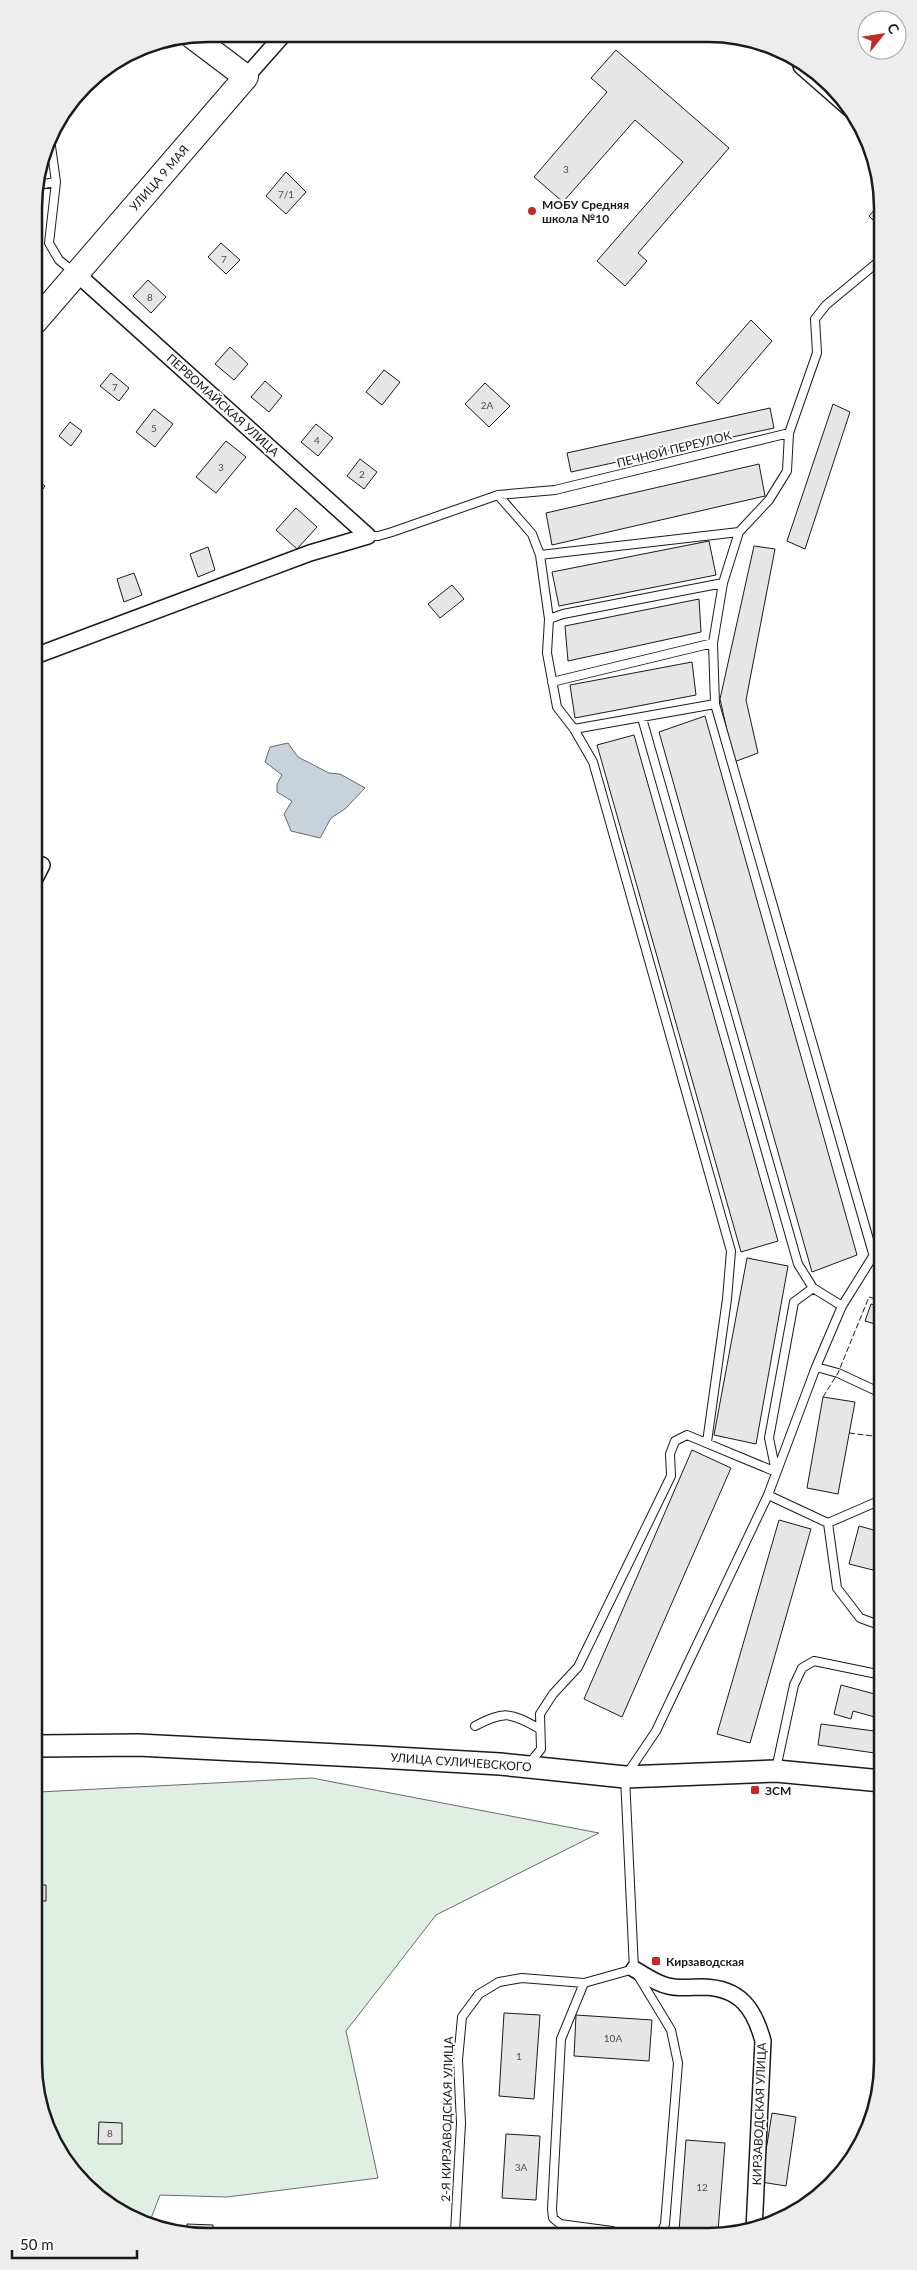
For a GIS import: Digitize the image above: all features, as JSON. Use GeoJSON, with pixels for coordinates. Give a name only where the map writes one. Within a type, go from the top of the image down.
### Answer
{"type":"FeatureCollection","features":[{"type":"Feature","properties":{"kind":"main road"},"geometry":{"type":"LineString","coordinates":[[201,43],[246,77]]}},
{"type":"Feature","properties":{"kind":"main road","name":"УЛИЦА 9 МАЯ"},"geometry":{"type":"LineString","coordinates":[[43,312],[246,77]]}},
{"type":"Feature","properties":{"kind":"street","name":"УЛИЦА 9 МАЯ"},"geometry":{"type":"LineString","coordinates":[[246,77],[277,42]]}},
{"type":"Feature","properties":{"kind":"street","name":"ПЕРВОМАЙСКАЯ УЛИЦА"},"geometry":{"type":"LineString","coordinates":[[77,274],[368,536]]}},
{"type":"Feature","properties":{"kind":"street"},"geometry":{"type":"LineString","coordinates":[[43,653],[310,553],[368,536]]}},
{"type":"Feature","properties":{"kind":"street","name":"УЛИЦА СУЛИЧЕВСКОГО"},"geometry":{"type":"LineString","coordinates":[[42,1746],[138,1745],[388,1757],[527,1767],[625,1777],[776,1771],[874,1780]]}},
{"type":"Feature","properties":{"kind":"street","name":"КИРЗАВОДСКАЯ УЛИЦА"},"geometry":{"type":"LineString","coordinates":[[634,1969],[658,1984],[670,1987],[724,1989],[746,2004],[754,2015],[763,2041],[754,2221]]}},
{"type":"Feature","properties":{"kind":"lane"},"geometry":{"type":"LineString","coordinates":[[52,154],[56,182],[50,243],[60,260],[77,274]]}},
{"type":"Feature","properties":{"kind":"lane"},"geometry":{"type":"LineString","coordinates":[[45,184],[56,182]]}},
{"type":"Feature","properties":{"kind":"lane"},"geometry":{"type":"LineString","coordinates":[[663,2228],[678,2063],[671,2030],[634,1969],[625,1777],[656,1731],[768,1495],[816,1367],[842,1306],[874,1256],[715,704],[713,643],[723,583],[739,532],[769,500],[787,471],[789,433],[817,353],[815,319],[826,304],[874,265]]}},
{"type":"Feature","properties":{"kind":"lane","name":"ПЕЧНОЙ ПЕРЕУЛОК"},"geometry":{"type":"LineString","coordinates":[[368,536],[378,536],[392,532],[498,496],[555,490],[789,433]]}},
{"type":"Feature","properties":{"kind":"lane"},"geometry":{"type":"LineString","coordinates":[[498,496],[532,534],[540,555],[549,619],[547,653],[557,706],[574,728],[593,762],[731,1251],[728,1299],[707,1442]]}},
{"type":"Feature","properties":{"kind":"lane"},"geometry":{"type":"LineString","coordinates":[[540,555],[739,532]]}},
{"type":"Feature","properties":{"kind":"lane"},"geometry":{"type":"LineString","coordinates":[[549,619],[563,614],[723,583]]}},
{"type":"Feature","properties":{"kind":"lane"},"geometry":{"type":"LineString","coordinates":[[552,682],[713,643]]}},
{"type":"Feature","properties":{"kind":"lane"},"geometry":{"type":"LineString","coordinates":[[574,728],[642,718],[715,704]]}},
{"type":"Feature","properties":{"kind":"lane"},"geometry":{"type":"LineString","coordinates":[[642,718],[798,1264],[813,1288],[842,1306]]}},
{"type":"Feature","properties":{"kind":"lane"},"geometry":{"type":"LineString","coordinates":[[776,1472],[768,1438],[794,1302],[813,1288]]}},
{"type":"Feature","properties":{"kind":"lane"},"geometry":{"type":"LineString","coordinates":[[816,1367],[838,1373],[874,1390]]}},
{"type":"Feature","properties":{"kind":"lane"},"geometry":{"type":"LineString","coordinates":[[527,1767],[541,1749],[538,1728],[540,1714],[553,1694],[578,1667],[671,1476],[670,1454],[675,1441],[687,1435],[776,1472]]}},
{"type":"Feature","properties":{"kind":"lane"},"geometry":{"type":"LineString","coordinates":[[768,1495],[828,1523],[874,1503]]}},
{"type":"Feature","properties":{"kind":"lane"},"geometry":{"type":"LineString","coordinates":[[828,1523],[837,1588],[860,1618],[874,1623]]}},
{"type":"Feature","properties":{"kind":"lane"},"geometry":{"type":"LineString","coordinates":[[776,1771],[794,1685],[802,1668],[814,1661],[874,1673]]}},
{"type":"Feature","properties":{"kind":"lane"},"geometry":{"type":"LineString","coordinates":[[474,1726],[497,1715],[518,1716],[538,1728]]}},
{"type":"Feature","properties":{"kind":"lane","name":"2-Я КИРЗАВОДСКАЯ УЛИЦА"},"geometry":{"type":"LineString","coordinates":[[456,2228],[461,2123],[458,2060],[462,2017],[479,1994],[499,1982],[522,1978],[584,1983],[634,1969]]}},
{"type":"Feature","properties":{"kind":"lane"},"geometry":{"type":"LineString","coordinates":[[584,1983],[561,2040],[552,2208],[553,2218],[560,2224],[590,2228]]}},
{"type":"Feature","properties":{"kind":"green space"},"geometry":{"type":"Polygon","coordinates":[[[312,1778],[599,1833],[436,1915],[346,2031],[378,2178],[227,2197],[160,2195],[151,2217],[116,2199],[84,2171],[65,2144],[55,2125],[48,2104],[42,2061],[42,1792],[312,1778]]]}},
{"type":"Feature","properties":{"kind":"shaded area"},"geometry":{"type":"Polygon","coordinates":[[[288,743],[298,757],[329,773],[340,774],[365,788],[345,809],[331,818],[320,838],[291,831],[284,814],[292,801],[277,792],[277,784],[282,775],[265,762],[270,747],[288,743]]]}},
{"type":"Feature","properties":{"kind":"building"},"geometry":{"type":"Polygon","coordinates":[[[616,50],[729,148],[638,253],[647,261],[625,286],[597,261],[683,162],[635,120],[563,202],[534,177],[607,92],[591,78],[616,50]]]}},
{"type":"Feature","properties":{"kind":"building"},"geometry":{"type":"Polygon","coordinates":[[[286,172],[306,192],[286,214],[266,196],[286,172]]]}},
{"type":"Feature","properties":{"kind":"building"},"geometry":{"type":"Polygon","coordinates":[[[874,210],[874,221],[869,216],[874,210]]]}},
{"type":"Feature","properties":{"kind":"building"},"geometry":{"type":"Polygon","coordinates":[[[221,243],[240,260],[226,274],[208,257],[221,243]]]}},
{"type":"Feature","properties":{"kind":"building"},"geometry":{"type":"Polygon","coordinates":[[[148,280],[166,297],[151,313],[133,296],[148,280]]]}},
{"type":"Feature","properties":{"kind":"building"},"geometry":{"type":"Polygon","coordinates":[[[751,320],[772,341],[718,404],[696,383],[751,320]]]}},
{"type":"Feature","properties":{"kind":"building"},"geometry":{"type":"Polygon","coordinates":[[[230,347],[248,364],[234,380],[215,364],[230,347]]]}},
{"type":"Feature","properties":{"kind":"building"},"geometry":{"type":"Polygon","coordinates":[[[384,370],[400,382],[382,405],[366,392],[384,370]]]}},
{"type":"Feature","properties":{"kind":"building"},"geometry":{"type":"Polygon","coordinates":[[[111,373],[129,388],[119,401],[100,386],[111,373]]]}},
{"type":"Feature","properties":{"kind":"building"},"geometry":{"type":"Polygon","coordinates":[[[265,381],[282,396],[269,412],[251,397],[265,381]]]}},
{"type":"Feature","properties":{"kind":"building"},"geometry":{"type":"Polygon","coordinates":[[[485,383],[510,406],[489,427],[465,404],[485,383]]]}},
{"type":"Feature","properties":{"kind":"building"},"geometry":{"type":"Polygon","coordinates":[[[833,404],[850,412],[805,549],[787,541],[833,404]]]}},
{"type":"Feature","properties":{"kind":"building"},"geometry":{"type":"Polygon","coordinates":[[[770,408],[774,428],[571,472],[567,453],[770,408]]]}},
{"type":"Feature","properties":{"kind":"building"},"geometry":{"type":"Polygon","coordinates":[[[154,409],[173,424],[155,447],[136,432],[154,409]]]}},
{"type":"Feature","properties":{"kind":"building"},"geometry":{"type":"Polygon","coordinates":[[[70,422],[82,431],[71,446],[59,436],[70,422]]]}},
{"type":"Feature","properties":{"kind":"building"},"geometry":{"type":"Polygon","coordinates":[[[316,424],[333,438],[318,456],[301,442],[316,424]]]}},
{"type":"Feature","properties":{"kind":"building"},"geometry":{"type":"Polygon","coordinates":[[[226,441],[246,457],[216,493],[196,477],[226,441]]]}},
{"type":"Feature","properties":{"kind":"building"},"geometry":{"type":"Polygon","coordinates":[[[360,459],[377,472],[364,489],[347,476],[360,459]]]}},
{"type":"Feature","properties":{"kind":"building"},"geometry":{"type":"Polygon","coordinates":[[[759,464],[765,496],[552,545],[546,513],[759,464]]]}},
{"type":"Feature","properties":{"kind":"building"},"geometry":{"type":"Polygon","coordinates":[[[296,508],[317,527],[297,549],[276,530],[296,508]]]}},
{"type":"Feature","properties":{"kind":"building"},"geometry":{"type":"Polygon","coordinates":[[[709,541],[716,575],[559,606],[552,572],[709,541]]]}},
{"type":"Feature","properties":{"kind":"building"},"geometry":{"type":"Polygon","coordinates":[[[754,546],[775,549],[746,700],[758,753],[734,762],[720,699],[754,546]]]}},
{"type":"Feature","properties":{"kind":"building"},"geometry":{"type":"Polygon","coordinates":[[[208,547],[215,570],[198,577],[190,554],[208,547]]]}},
{"type":"Feature","properties":{"kind":"building"},"geometry":{"type":"Polygon","coordinates":[[[134,573],[142,595],[124,602],[117,579],[134,573]]]}},
{"type":"Feature","properties":{"kind":"building"},"geometry":{"type":"Polygon","coordinates":[[[452,585],[464,599],[440,618],[428,604],[452,585]]]}},
{"type":"Feature","properties":{"kind":"building"},"geometry":{"type":"Polygon","coordinates":[[[699,599],[701,632],[568,661],[565,626],[699,599]]]}},
{"type":"Feature","properties":{"kind":"building"},"geometry":{"type":"Polygon","coordinates":[[[692,662],[696,695],[575,718],[570,685],[692,662]]]}},
{"type":"Feature","properties":{"kind":"building"},"geometry":{"type":"Polygon","coordinates":[[[705,716],[857,1255],[812,1272],[659,732],[705,716]]]}},
{"type":"Feature","properties":{"kind":"building"},"geometry":{"type":"Polygon","coordinates":[[[634,735],[778,1241],[741,1252],[597,745],[634,735]]]}},
{"type":"Feature","properties":{"kind":"building"},"geometry":{"type":"Polygon","coordinates":[[[747,1258],[788,1266],[756,1444],[714,1435],[747,1258]]]}},
{"type":"Feature","properties":{"kind":"building"},"geometry":{"type":"Polygon","coordinates":[[[871,1304],[874,1305],[874,1324],[865,1321],[871,1304]]]}},
{"type":"Feature","properties":{"kind":"building"},"geometry":{"type":"Polygon","coordinates":[[[823,1397],[855,1402],[838,1494],[807,1488],[823,1397]]]}},
{"type":"Feature","properties":{"kind":"building"},"geometry":{"type":"Polygon","coordinates":[[[692,1450],[731,1468],[622,1717],[584,1699],[692,1450]]]}},
{"type":"Feature","properties":{"kind":"building"},"geometry":{"type":"Polygon","coordinates":[[[779,1520],[811,1529],[750,1743],[717,1734],[779,1520]]]}},
{"type":"Feature","properties":{"kind":"building"},"geometry":{"type":"Polygon","coordinates":[[[859,1526],[874,1530],[874,1570],[849,1564],[859,1526]]]}},
{"type":"Feature","properties":{"kind":"building"},"geometry":{"type":"Polygon","coordinates":[[[841,1685],[874,1694],[874,1717],[853,1711],[851,1719],[834,1714],[841,1685]]]}},
{"type":"Feature","properties":{"kind":"building"},"geometry":{"type":"Polygon","coordinates":[[[821,1724],[874,1731],[874,1753],[818,1745],[821,1724]]]}},
{"type":"Feature","properties":{"kind":"building"},"geometry":{"type":"Polygon","coordinates":[[[42,1885],[46,1885],[46,1901],[42,1901],[42,1885]]]}},
{"type":"Feature","properties":{"kind":"building"},"geometry":{"type":"Polygon","coordinates":[[[504,2013],[540,2015],[534,2099],[499,2096],[504,2013]]]}},
{"type":"Feature","properties":{"kind":"building"},"geometry":{"type":"Polygon","coordinates":[[[576,2015],[652,2020],[649,2061],[574,2056],[576,2015]]]}},
{"type":"Feature","properties":{"kind":"building"},"geometry":{"type":"Polygon","coordinates":[[[772,2113],[796,2117],[786,2186],[761,2182],[772,2113]]]}},
{"type":"Feature","properties":{"kind":"building"},"geometry":{"type":"Polygon","coordinates":[[[99,2122],[122,2123],[122,2144],[98,2144],[99,2122]]]}},
{"type":"Feature","properties":{"kind":"building"},"geometry":{"type":"Polygon","coordinates":[[[506,2134],[540,2136],[536,2200],[502,2198],[506,2134]]]}},
{"type":"Feature","properties":{"kind":"building"},"geometry":{"type":"Polygon","coordinates":[[[686,2140],[725,2143],[718,2227],[679,2228],[686,2140]]]}},
{"type":"Feature","properties":{"kind":"building"},"geometry":{"type":"Polygon","coordinates":[[[213,2225],[213,2228],[198,2227],[187,2226],[213,2225]]]}},
{"type":"Feature","properties":{"kind":"fence"},"geometry":{"type":"LineString","coordinates":[[823,1397],[838,1373],[869,1297],[874,1299]]}},
{"type":"Feature","properties":{"kind":"fence"},"geometry":{"type":"LineString","coordinates":[[849,1433],[874,1436]]}},
{"type":"Feature","properties":{"kind":"place","name":"МОБУ Средняя школа №10"},"geometry":{"type":"Point","coordinates":[532,211]}},
{"type":"Feature","properties":{"kind":"place","name":"ЗСМ"},"geometry":{"type":"Point","coordinates":[755,1790]}},
{"type":"Feature","properties":{"kind":"place","name":"Кирзаводская"},"geometry":{"type":"Point","coordinates":[656,1961]}}]}
